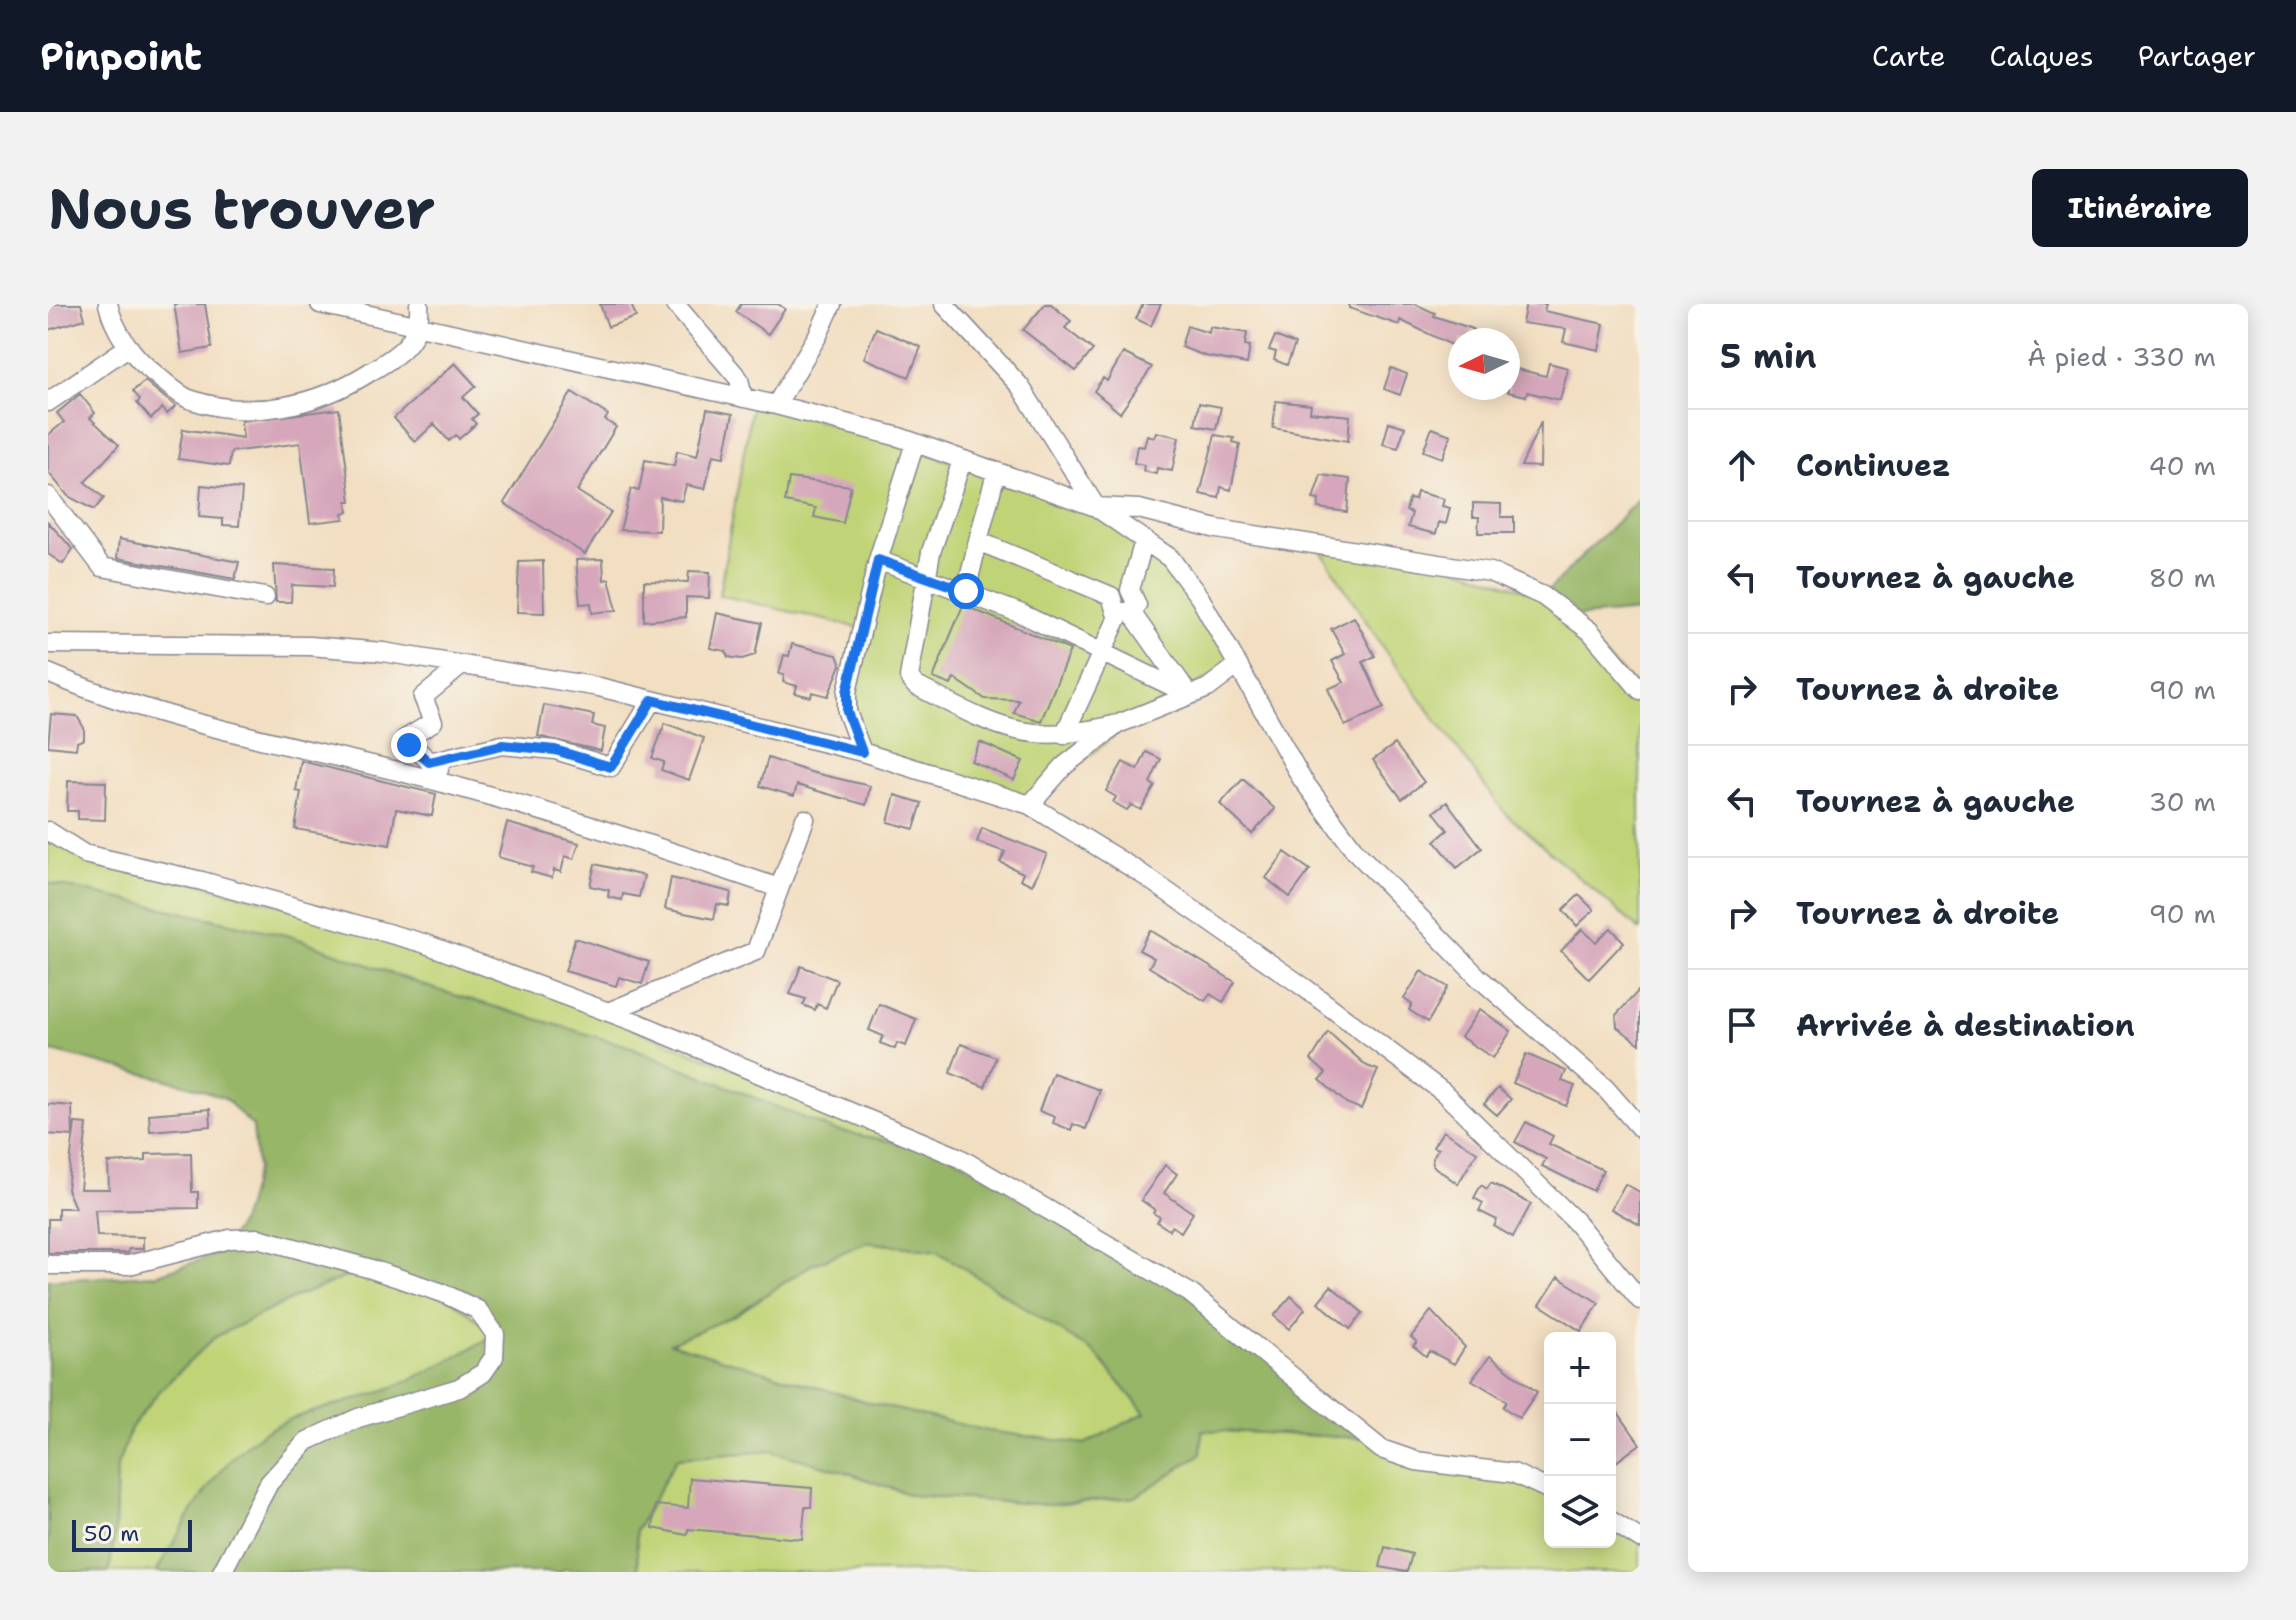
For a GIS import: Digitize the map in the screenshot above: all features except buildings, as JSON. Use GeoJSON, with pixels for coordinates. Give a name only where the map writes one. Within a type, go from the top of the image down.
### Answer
{"type":"FeatureCollection","features":[{"type":"Feature","properties":{"kind":"street"},"geometry":{"type":"LineString","coordinates":[[108,304],[128,347],[187,398],[240,410],[301,405],[348,386],[404,352],[420,325],[419,304]]}},
{"type":"Feature","properties":{"kind":"street"},"geometry":{"type":"LineString","coordinates":[[320,304],[776,405],[915,443],[1096,507],[1139,509],[1217,529],[1490,572],[1543,596],[1590,631],[1640,690]]}},
{"type":"Feature","properties":{"kind":"street"},"geometry":{"type":"LineString","coordinates":[[776,405],[818,335],[832,304]]}},
{"type":"Feature","properties":{"kind":"street"},"geometry":{"type":"LineString","coordinates":[[944,304],[1020,386],[1096,507],[1170,558],[1185,578],[1302,779],[1356,852],[1478,977],[1605,1088],[1640,1128]]}},
{"type":"Feature","properties":{"kind":"street"},"geometry":{"type":"LineString","coordinates":[[680,306],[739,379],[743,398]]}},
{"type":"Feature","properties":{"kind":"street"},"geometry":{"type":"LineString","coordinates":[[48,402],[128,347]]}},
{"type":"Feature","properties":{"kind":"street"},"geometry":{"type":"LineString","coordinates":[[862,752],[847,712],[847,692],[878,560],[915,443]]}},
{"type":"Feature","properties":{"kind":"street"},"geometry":{"type":"LineString","coordinates":[[962,461],[931,552],[909,677],[915,685],[974,715],[1020,733],[1064,735],[1118,724],[1208,688],[1237,666]]}},
{"type":"Feature","properties":{"kind":"street"},"geometry":{"type":"LineString","coordinates":[[966,591],[996,473]]}},
{"type":"Feature","properties":{"kind":"street"},"geometry":{"type":"LineString","coordinates":[[48,496],[102,567],[265,597]]}},
{"type":"Feature","properties":{"kind":"street"},"geometry":{"type":"LineString","coordinates":[[978,541],[1111,596],[1111,605],[1125,613],[1190,695]]}},
{"type":"Feature","properties":{"kind":"street"},"geometry":{"type":"LineString","coordinates":[[1064,735],[1103,650],[1125,613],[1137,605],[1130,590],[1144,541]]}},
{"type":"Feature","properties":{"kind":"street"},"geometry":{"type":"LineString","coordinates":[[878,560],[966,591],[1103,650],[1190,695]]}},
{"type":"Feature","properties":{"kind":"street"},"geometry":{"type":"LineString","coordinates":[[48,644],[310,646],[383,652],[599,687],[862,752],[1030,805],[1139,872],[1317,997],[1443,1092],[1575,1221],[1640,1300]]}},
{"type":"Feature","properties":{"kind":"street"},"geometry":{"type":"LineString","coordinates":[[459,788],[405,739],[433,722],[423,697],[462,665]]}},
{"type":"Feature","properties":{"kind":"street"},"geometry":{"type":"LineString","coordinates":[[48,673],[83,689],[200,722],[582,820],[779,888]]}},
{"type":"Feature","properties":{"kind":"street"},"geometry":{"type":"LineString","coordinates":[[429,762],[502,745],[555,750],[611,767],[652,700]]}},
{"type":"Feature","properties":{"kind":"street"},"geometry":{"type":"LineString","coordinates":[[1030,805],[1064,766],[1118,724]]}},
{"type":"Feature","properties":{"kind":"street"},"geometry":{"type":"LineString","coordinates":[[608,1012],[756,951],[805,819]]}},
{"type":"Feature","properties":{"kind":"street"},"geometry":{"type":"LineString","coordinates":[[48,831],[84,854],[202,881],[391,933],[608,1012],[958,1157],[1190,1293],[1381,1449],[1416,1461],[1513,1473],[1544,1487]]}},
{"type":"Feature","properties":{"kind":"street"},"geometry":{"type":"LineString","coordinates":[[48,1265],[129,1265],[230,1239],[258,1238],[443,1293],[478,1310],[495,1334],[494,1357],[483,1373],[459,1388],[358,1418],[307,1441],[269,1483],[222,1572]]}},
{"type":"Feature","properties":{"kind":"street"},"geometry":{"type":"LineString","coordinates":[[1616,1524],[1640,1539]]}},
{"type":"Feature","properties":{"kind":"green space"},"geometry":{"type":"Polygon","coordinates":[[[753,400],[1096,507],[1172,556],[1242,660],[1141,713],[1030,805],[862,752],[847,712],[860,628],[719,595],[753,400]]]}},
{"type":"Feature","properties":{"kind":"green space"},"geometry":{"type":"Polygon","coordinates":[[[1640,498],[1640,611],[1571,617],[1543,596],[1640,498]]]}},
{"type":"Feature","properties":{"kind":"green space"},"geometry":{"type":"Polygon","coordinates":[[[1316,543],[1438,561],[1543,596],[1640,690],[1640,930],[1505,813],[1385,651],[1316,543]]]}},
{"type":"Feature","properties":{"kind":"green space"},"geometry":{"type":"Polygon","coordinates":[[[48,831],[84,854],[391,933],[945,1152],[833,1130],[631,1047],[434,989],[290,936],[48,883],[48,831]]]}},
{"type":"Feature","properties":{"kind":"green space"},"geometry":{"type":"Polygon","coordinates":[[[48,883],[290,936],[434,989],[631,1047],[833,1130],[945,1152],[1190,1293],[1364,1438],[1202,1430],[1201,1454],[1135,1497],[1050,1505],[911,1495],[843,1471],[771,1451],[677,1458],[636,1531],[638,1572],[564,1569],[561,1572],[156,1572],[217,1475],[259,1436],[291,1419],[410,1380],[495,1335],[478,1310],[368,1268],[298,1296],[215,1337],[159,1391],[131,1428],[117,1466],[115,1532],[109,1572],[48,1572],[48,1280],[155,1275],[219,1254],[242,1220],[257,1168],[253,1127],[225,1098],[188,1085],[48,1050],[48,883]],[[867,1242],[811,1265],[735,1315],[670,1343],[870,1403],[988,1431],[1085,1444],[1145,1413],[1095,1353],[937,1251],[867,1242]]]}},
{"type":"Feature","properties":{"kind":"green space"},"geometry":{"type":"Polygon","coordinates":[[[867,1242],[937,1251],[1095,1353],[1145,1413],[1085,1444],[988,1431],[870,1403],[669,1343],[735,1315],[811,1265],[867,1242]]]}},
{"type":"Feature","properties":{"kind":"green space"},"geometry":{"type":"Polygon","coordinates":[[[368,1268],[443,1293],[495,1334],[410,1380],[274,1426],[230,1461],[196,1506],[156,1572],[109,1572],[115,1532],[117,1466],[131,1428],[159,1391],[215,1337],[298,1296],[368,1268]]]}},
{"type":"Feature","properties":{"kind":"green space"},"geometry":{"type":"Polygon","coordinates":[[[1202,1430],[1364,1438],[1544,1488],[1544,1548],[1616,1548],[1616,1524],[1640,1539],[1640,1572],[638,1572],[636,1531],[677,1458],[771,1451],[843,1471],[911,1495],[1050,1505],[1135,1497],[1201,1454],[1202,1430]]]}},
{"type":"Feature","properties":{"kind":"route"},"geometry":{"type":"LineString","coordinates":[[409,745],[429,762],[502,745],[555,750],[611,767],[652,700],[862,752],[847,712],[847,692],[878,560],[966,591]]}}]}
